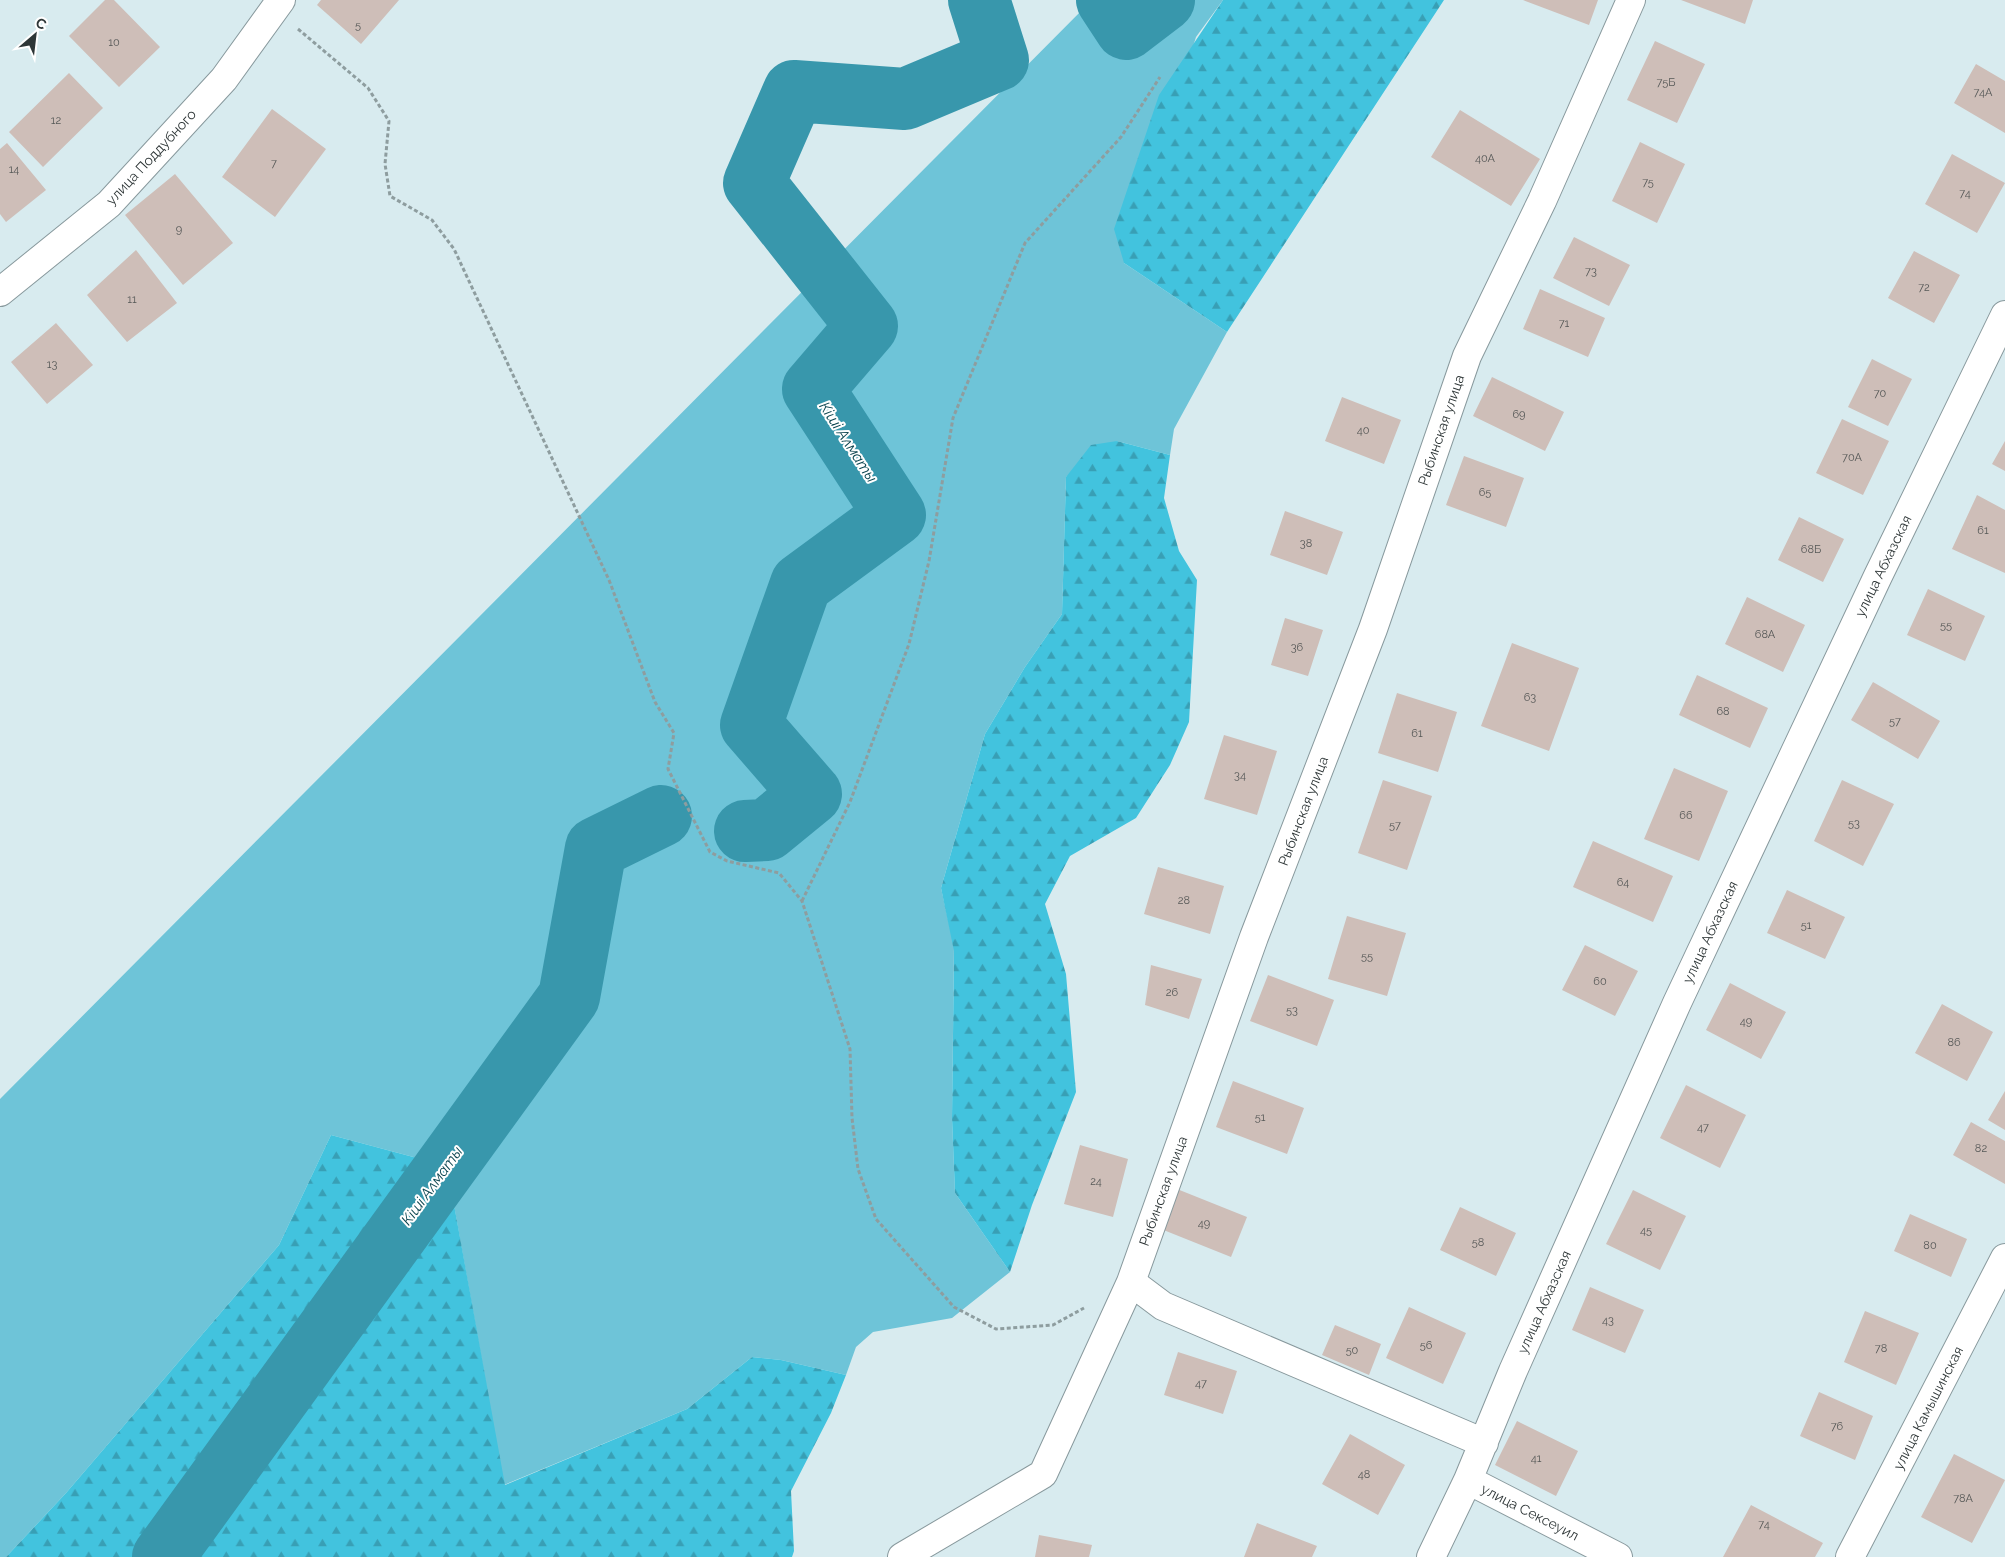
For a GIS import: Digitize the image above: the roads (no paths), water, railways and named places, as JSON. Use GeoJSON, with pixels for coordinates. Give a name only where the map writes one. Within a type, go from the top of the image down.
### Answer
{"type":"FeatureCollection","features":[{"type":"Feature","properties":{"kind":"street","name":"Рыбинская улица"},"geometry":{"type":"LineString","coordinates":[[902,1557],[1043,1474],[1130,1282],[1254,937],[1373,630],[1467,356],[1542,201],[1631,0]]}},
{"type":"Feature","properties":{"kind":"street","name":"улица Поддубного"},"geometry":{"type":"LineString","coordinates":[[0,292],[108,204],[224,78],[278,4]]}},
{"type":"Feature","properties":{"kind":"street","name":"улица Абхазская"},"geometry":{"type":"LineString","coordinates":[[1431,1557],[1468,1480],[1513,1370],[1677,1003],[1878,576],[2005,315]]}},
{"type":"Feature","properties":{"kind":"street","name":"улица Камышинская"},"geometry":{"type":"LineString","coordinates":[[1850,1557],[2005,1258]]}},
{"type":"Feature","properties":{"kind":"street"},"geometry":{"type":"LineString","coordinates":[[1130,1282],[1164,1306],[1484,1443]]}},
{"type":"Feature","properties":{"kind":"street","name":"улица Сексеуил"},"geometry":{"type":"LineString","coordinates":[[1468,1480],[1618,1557]]}},
{"type":"Feature","properties":{"kind":"waterway","name":"Кіші Алматы"},"geometry":{"type":"LineString","coordinates":[[745,831],[767,830],[811,794],[751,725],[801,584],[895,515],[813,389],[867,326],[754,183],[794,91],[905,99],[998,60],[979,0]]}},
{"type":"Feature","properties":{"kind":"waterway","name":"Кіші Алматы"},"geometry":{"type":"LineString","coordinates":[[1107,0],[1126,29],[1164,0]]}},
{"type":"Feature","properties":{"kind":"waterway","name":"Кіші Алматы"},"geometry":{"type":"LineString","coordinates":[[163,1557],[569,997],[596,848],[661,816]]}}]}
